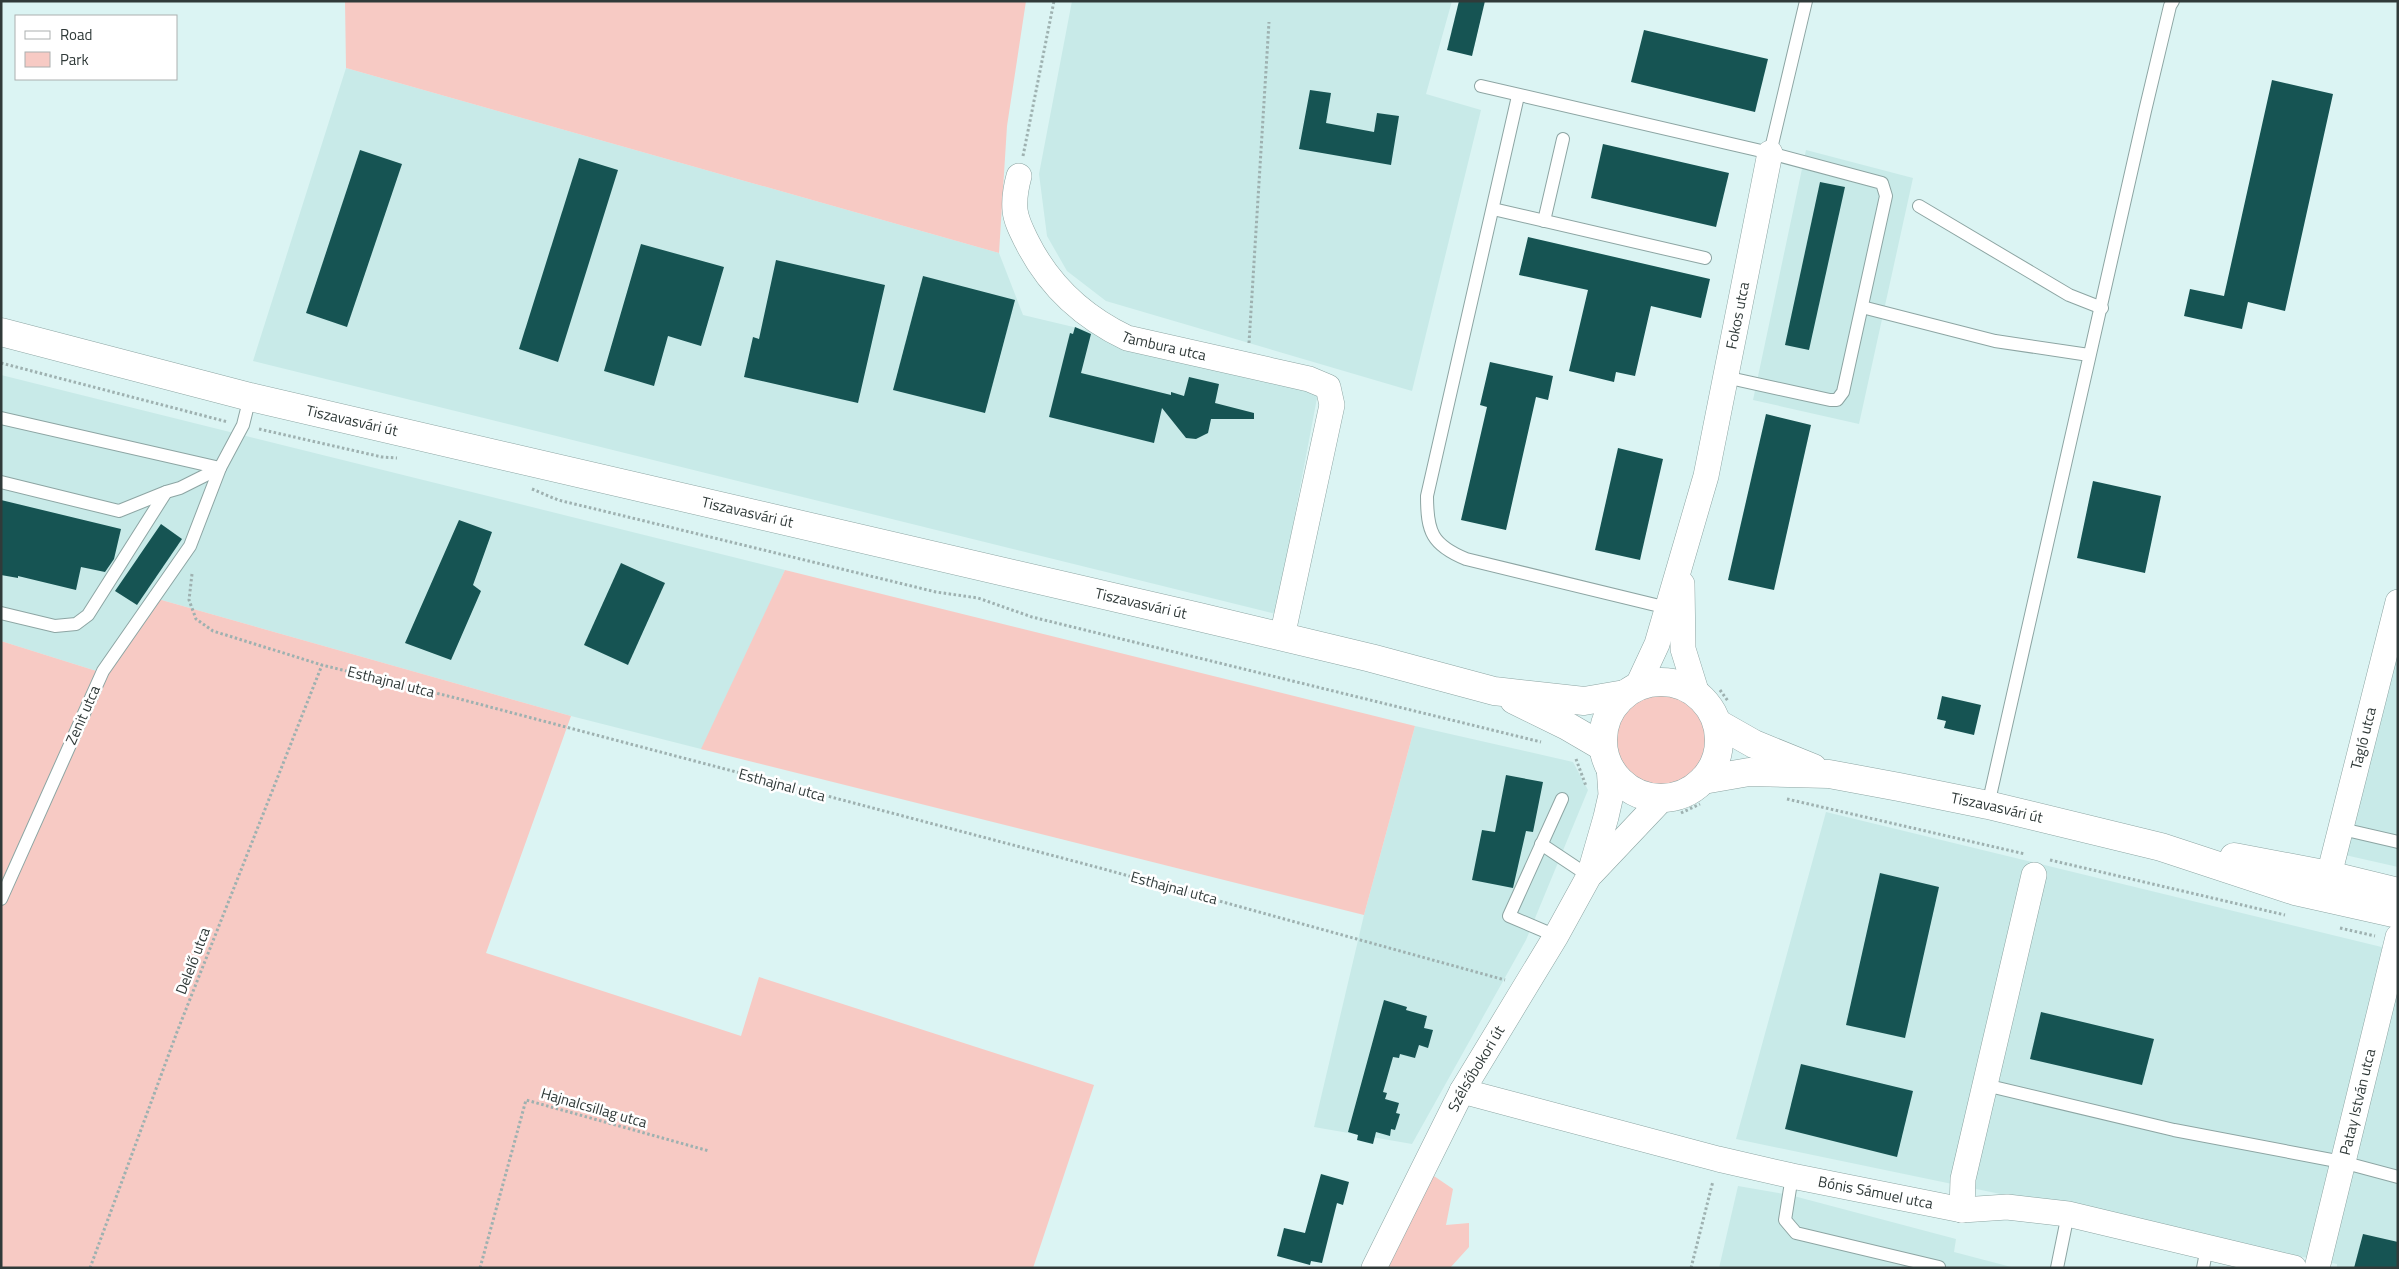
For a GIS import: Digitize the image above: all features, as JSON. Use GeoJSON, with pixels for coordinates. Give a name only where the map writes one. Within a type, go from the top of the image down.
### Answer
{"type":"FeatureCollection","features":[{"type":"Feature","properties":{"kind":"main road","name":"Tiszavasvári út"},"geometry":{"type":"LineString","coordinates":[[1,332],[250,396],[1282,637],[1494,691]]}},
{"type":"Feature","properties":{"kind":"main road"},"geometry":{"type":"LineString","coordinates":[[1494,691],[1584,701],[1631,690],[1652,682],[1668,682],[1684,686],[1697,694],[1706,703],[1717,723],[1719,736],[1718,754],[1704,790]]}},
{"type":"Feature","properties":{"kind":"main road"},"geometry":{"type":"LineString","coordinates":[[1631,690],[1616,702],[1605,723],[1606,757],[1616,778],[1637,793],[1670,807],[1678,796],[1692,790],[1704,790],[1748,772],[1830,774]]}},
{"type":"Feature","properties":{"kind":"main road"},"geometry":{"type":"LineString","coordinates":[[1494,691],[1567,726],[1606,757]]}},
{"type":"Feature","properties":{"kind":"main road"},"geometry":{"type":"LineString","coordinates":[[1717,723],[1754,744],[1830,774]]}},
{"type":"Feature","properties":{"kind":"main road","name":"Tiszavasvári út"},"geometry":{"type":"LineString","coordinates":[[1830,774],[1988,805],[2161,847],[2295,891],[2398,914]]}},
{"type":"Feature","properties":{"kind":"main road","name":"Tiszavasvári út"},"geometry":{"type":"LineString","coordinates":[[2161,847],[2226,855],[2329,875],[2398,892]]}},
{"type":"Feature","properties":{"kind":"street","name":"Fokos utca"},"geometry":{"type":"LineString","coordinates":[[1631,690],[1646,671],[1670,616],[1681,562],[1706,476],[1770,153]]}},
{"type":"Feature","properties":{"kind":"street","name":"Tambura utca"},"geometry":{"type":"LineString","coordinates":[[1019,176],[1015,211],[1020,229],[1049,280],[1084,314],[1102,326],[1127,338],[1248,364],[1309,379],[1328,387],[1332,405],[1282,637]]}},
{"type":"Feature","properties":{"kind":"street","name":"Tagló utca"},"geometry":{"type":"LineString","coordinates":[[2329,875],[2393,645],[2398,602]]}},
{"type":"Feature","properties":{"kind":"street"},"geometry":{"type":"LineString","coordinates":[[1670,616],[1697,694]]}},
{"type":"Feature","properties":{"kind":"street"},"geometry":{"type":"LineString","coordinates":[[1589,876],[1611,795],[1606,757]]}},
{"type":"Feature","properties":{"kind":"street"},"geometry":{"type":"LineString","coordinates":[[1589,876],[1670,807]]}},
{"type":"Feature","properties":{"kind":"street"},"geometry":{"type":"LineString","coordinates":[[1962,1210],[1964,1179],[2036,863]]}},
{"type":"Feature","properties":{"kind":"street","name":"Szélsőbokori út"},"geometry":{"type":"LineString","coordinates":[[1374,1268],[1462,1092],[1556,936],[1589,876]]}},
{"type":"Feature","properties":{"kind":"street","name":"Patay István utca"},"geometry":{"type":"LineString","coordinates":[[2317,1268],[2397,939]]}},
{"type":"Feature","properties":{"kind":"street","name":"Bónis Sámuel utca"},"geometry":{"type":"LineString","coordinates":[[1462,1092],[1718,1159],[1792,1176],[1962,1210],[2007,1208],[2068,1214],[2205,1257],[2294,1268]]}},
{"type":"Feature","properties":{"kind":"lane","name":"Fokos utca"},"geometry":{"type":"LineString","coordinates":[[1770,153],[1806,1]]}},
{"type":"Feature","properties":{"kind":"lane"},"geometry":{"type":"LineString","coordinates":[[1988,805],[2089,355],[2102,308],[2145,111],[2170,6],[2173,1]]}},
{"type":"Feature","properties":{"kind":"lane"},"geometry":{"type":"LineString","coordinates":[[1481,86],[1770,153],[1882,183],[1886,196],[1843,392],[1837,400],[1725,377]]}},
{"type":"Feature","properties":{"kind":"lane"},"geometry":{"type":"LineString","coordinates":[[1518,96],[1427,496],[1427,516],[1433,535],[1447,551],[1466,559],[1670,616]]}},
{"type":"Feature","properties":{"kind":"lane"},"geometry":{"type":"LineString","coordinates":[[1544,221],[1563,139]]}},
{"type":"Feature","properties":{"kind":"lane"},"geometry":{"type":"LineString","coordinates":[[1919,206],[2068,295],[2102,308]]}},
{"type":"Feature","properties":{"kind":"lane"},"geometry":{"type":"LineString","coordinates":[[1492,210],[1705,258]]}},
{"type":"Feature","properties":{"kind":"lane"},"geometry":{"type":"LineString","coordinates":[[1862,307],[1995,341],[2089,355]]}},
{"type":"Feature","properties":{"kind":"lane"},"geometry":{"type":"LineString","coordinates":[[190,546],[220,468],[243,425],[250,396]]}},
{"type":"Feature","properties":{"kind":"lane"},"geometry":{"type":"LineString","coordinates":[[1,418],[220,468]]}},
{"type":"Feature","properties":{"kind":"lane"},"geometry":{"type":"LineString","coordinates":[[1,482],[119,511],[180,488],[220,468]]}},
{"type":"Feature","properties":{"kind":"lane"},"geometry":{"type":"LineString","coordinates":[[1,612],[55,626],[76,624],[88,615],[166,492]]}},
{"type":"Feature","properties":{"kind":"lane","name":"Zenit utca"},"geometry":{"type":"LineString","coordinates":[[1,899],[103,671],[190,546]]}},
{"type":"Feature","properties":{"kind":"lane"},"geometry":{"type":"LineString","coordinates":[[1556,936],[1509,916],[1562,799]]}},
{"type":"Feature","properties":{"kind":"lane"},"geometry":{"type":"LineString","coordinates":[[2342,829],[2398,842]]}},
{"type":"Feature","properties":{"kind":"lane"},"geometry":{"type":"LineString","coordinates":[[1541,844],[1589,876]]}},
{"type":"Feature","properties":{"kind":"lane"},"geometry":{"type":"LineString","coordinates":[[1986,1086],[2174,1130],[2342,1162],[2398,1177]]}},
{"type":"Feature","properties":{"kind":"lane"},"geometry":{"type":"LineString","coordinates":[[1792,1176],[1785,1220],[1796,1233],[1939,1267]]}},
{"type":"Feature","properties":{"kind":"lane"},"geometry":{"type":"LineString","coordinates":[[2057,1268],[2068,1214]]}},
{"type":"Feature","properties":{"kind":"path"},"geometry":{"type":"LineString","coordinates":[[1019,176],[1043,66],[1054,1]]}},
{"type":"Feature","properties":{"kind":"path"},"geometry":{"type":"LineString","coordinates":[[1248,364],[1269,22]]}},
{"type":"Feature","properties":{"kind":"path"},"geometry":{"type":"LineString","coordinates":[[1,363],[243,425],[382,457],[403,458]]}},
{"type":"Feature","properties":{"kind":"path"},"geometry":{"type":"LineString","coordinates":[[525,488],[587,507],[936,592],[978,598],[1032,617],[1548,744]]}},
{"type":"Feature","properties":{"kind":"path","name":"Esthajnal utca"},"geometry":{"type":"LineString","coordinates":[[190,546],[192,569],[189,600],[196,619],[213,631],[322,665],[465,700],[1100,868],[1525,986]]}},
{"type":"Feature","properties":{"kind":"path","name":"Delelő utca"},"geometry":{"type":"LineString","coordinates":[[90,1268],[181,1023],[322,665]]}},
{"type":"Feature","properties":{"kind":"path"},"geometry":{"type":"LineString","coordinates":[[1573,755],[1586,783]]}},
{"type":"Feature","properties":{"kind":"path"},"geometry":{"type":"LineString","coordinates":[[1670,807],[1704,790]]}},
{"type":"Feature","properties":{"kind":"path"},"geometry":{"type":"LineString","coordinates":[[1783,798],[2036,863],[2288,916]]}},
{"type":"Feature","properties":{"kind":"path"},"geometry":{"type":"LineString","coordinates":[[2333,926],[2397,939]]}},
{"type":"Feature","properties":{"kind":"path","name":"Hajnalcsillag utca"},"geometry":{"type":"LineString","coordinates":[[480,1268],[526,1100],[708,1152]]}},
{"type":"Feature","properties":{"kind":"path"},"geometry":{"type":"LineString","coordinates":[[1691,1268],[1718,1159]]}},
{"type":"Feature","properties":{"kind":"shaded area"},"geometry":{"type":"Polygon","coordinates":[[[1072,1],[1452,1],[1426,94],[1481,110],[1412,391],[1106,301],[1067,271],[1047,236],[1039,174],[1072,1]]]}},
{"type":"Feature","properties":{"kind":"shaded area"},"geometry":{"type":"Polygon","coordinates":[[[346,68],[999,253],[1023,315],[1317,385],[1317,398],[1276,614],[253,361],[346,68]]]}},
{"type":"Feature","properties":{"kind":"shaded area"},"geometry":{"type":"Polygon","coordinates":[[[1806,150],[1913,178],[1859,424],[1753,400],[1806,150]]]}},
{"type":"Feature","properties":{"kind":"shaded area"},"geometry":{"type":"Polygon","coordinates":[[[1,375],[785,570],[705,750],[571,716],[158,599],[106,674],[1,641],[1,375]]]}},
{"type":"Feature","properties":{"kind":"shaded area"},"geometry":{"type":"Polygon","coordinates":[[[2398,655],[2398,867],[2345,855],[2398,655]]]}},
{"type":"Feature","properties":{"kind":"shaded area"},"geometry":{"type":"Polygon","coordinates":[[[1415,726],[1573,762],[1588,790],[1526,940],[1412,1144],[1314,1127],[1364,915],[1415,726]]]}},
{"type":"Feature","properties":{"kind":"shaded area"},"geometry":{"type":"Polygon","coordinates":[[[1826,812],[2398,951],[2398,1268],[2337,1268],[2337,1264],[1736,1139],[1826,812]]]}},
{"type":"Feature","properties":{"kind":"shaded area"},"geometry":{"type":"Polygon","coordinates":[[[1738,1186],[1790,1195],[1956,1239],[1954,1252],[2015,1268],[1719,1268],[1738,1186]]]}},
{"type":"Feature","properties":{"kind":"green space"},"geometry":{"type":"Polygon","coordinates":[[[345,1],[1026,1],[1007,126],[999,253],[346,68],[345,1]]]}},
{"type":"Feature","properties":{"kind":"green space"},"geometry":{"type":"Polygon","coordinates":[[[785,570],[1415,726],[1364,915],[701,749],[785,570]]]}},
{"type":"Feature","properties":{"kind":"green space"},"geometry":{"type":"Polygon","coordinates":[[[158,599],[571,716],[486,953],[741,1036],[759,977],[1094,1085],[1033,1268],[1,1268],[1,641],[106,674],[158,599]]]}},
{"type":"Feature","properties":{"kind":"green space"},"geometry":{"type":"Polygon","coordinates":[[[1661,693],[1679,697],[1694,707],[1704,722],[1708,740],[1704,758],[1694,773],[1679,783],[1661,787],[1643,783],[1628,773],[1618,758],[1614,740],[1618,722],[1628,707],[1643,697],[1661,693]]]}},
{"type":"Feature","properties":{"kind":"green space"},"geometry":{"type":"Polygon","coordinates":[[[1431,1174],[1453,1189],[1446,1225],[1469,1223],[1469,1247],[1450,1268],[1383,1268],[1431,1174]]]}},
{"type":"Feature","properties":{"kind":"building"},"geometry":{"type":"Polygon","coordinates":[[[1459,1],[1485,1],[1472,56],[1447,50],[1459,1]]]}},
{"type":"Feature","properties":{"kind":"building"},"geometry":{"type":"Polygon","coordinates":[[[1644,30],[1768,59],[1755,112],[1631,82],[1644,30]]]}},
{"type":"Feature","properties":{"kind":"building"},"geometry":{"type":"Polygon","coordinates":[[[2272,80],[2333,94],[2285,311],[2248,302],[2242,329],[2184,316],[2190,289],[2224,296],[2272,80]]]}},
{"type":"Feature","properties":{"kind":"building"},"geometry":{"type":"Polygon","coordinates":[[[1310,90],[1331,93],[1326,123],[1374,132],[1377,113],[1399,116],[1391,165],[1299,149],[1310,90]]]}},
{"type":"Feature","properties":{"kind":"building"},"geometry":{"type":"Polygon","coordinates":[[[1603,144],[1729,173],[1716,227],[1591,198],[1603,144]]]}},
{"type":"Feature","properties":{"kind":"building"},"geometry":{"type":"Polygon","coordinates":[[[360,150],[402,164],[347,327],[306,313],[360,150]]]}},
{"type":"Feature","properties":{"kind":"building"},"geometry":{"type":"Polygon","coordinates":[[[579,158],[618,170],[558,362],[519,349],[579,158]]]}},
{"type":"Feature","properties":{"kind":"building"},"geometry":{"type":"Polygon","coordinates":[[[1820,182],[1845,187],[1809,350],[1785,345],[1820,182]]]}},
{"type":"Feature","properties":{"kind":"building"},"geometry":{"type":"Polygon","coordinates":[[[1528,237],[1710,279],[1701,318],[1651,306],[1635,376],[1616,372],[1614,382],[1569,371],[1588,290],[1519,275],[1528,237]]]}},
{"type":"Feature","properties":{"kind":"building"},"geometry":{"type":"Polygon","coordinates":[[[641,244],[724,267],[701,346],[668,336],[654,386],[604,371],[641,244]]]}},
{"type":"Feature","properties":{"kind":"building"},"geometry":{"type":"Polygon","coordinates":[[[776,260],[885,285],[858,403],[744,377],[753,337],[759,339],[776,260]]]}},
{"type":"Feature","properties":{"kind":"building"},"geometry":{"type":"Polygon","coordinates":[[[923,276],[1015,300],[985,413],[893,390],[923,276]]]}},
{"type":"Feature","properties":{"kind":"building"},"geometry":{"type":"Polygon","coordinates":[[[1075,327],[1091,334],[1081,373],[1171,395],[1171,392],[1184,396],[1189,377],[1219,384],[1215,403],[1254,413],[1254,419],[1211,419],[1208,433],[1196,439],[1186,438],[1162,408],[1154,443],[1049,417],[1070,333],[1073,334],[1075,327]]]}},
{"type":"Feature","properties":{"kind":"building"},"geometry":{"type":"Polygon","coordinates":[[[1490,362],[1553,376],[1548,400],[1536,397],[1506,530],[1461,520],[1487,407],[1480,405],[1490,362]]]}},
{"type":"Feature","properties":{"kind":"building"},"geometry":{"type":"Polygon","coordinates":[[[1766,414],[1811,425],[1774,590],[1728,580],[1766,414]]]}},
{"type":"Feature","properties":{"kind":"building"},"geometry":{"type":"Polygon","coordinates":[[[1618,448],[1663,459],[1640,560],[1595,550],[1618,448]]]}},
{"type":"Feature","properties":{"kind":"building"},"geometry":{"type":"Polygon","coordinates":[[[2093,481],[2161,496],[2145,573],[2077,558],[2093,481]]]}},
{"type":"Feature","properties":{"kind":"building"},"geometry":{"type":"Polygon","coordinates":[[[1,500],[121,529],[114,559],[105,572],[81,567],[76,590],[18,576],[18,578],[1,575],[1,500]]]}},
{"type":"Feature","properties":{"kind":"building"},"geometry":{"type":"Polygon","coordinates":[[[459,520],[492,532],[473,585],[481,591],[451,660],[405,643],[459,520]]]}},
{"type":"Feature","properties":{"kind":"building"},"geometry":{"type":"Polygon","coordinates":[[[161,524],[182,539],[137,605],[115,591],[161,524]]]}},
{"type":"Feature","properties":{"kind":"building"},"geometry":{"type":"Polygon","coordinates":[[[621,563],[665,583],[628,665],[584,645],[621,563]]]}},
{"type":"Feature","properties":{"kind":"building"},"geometry":{"type":"Polygon","coordinates":[[[1942,696],[1981,705],[1974,735],[1944,728],[1946,721],[1937,719],[1942,696]]]}},
{"type":"Feature","properties":{"kind":"building"},"geometry":{"type":"Polygon","coordinates":[[[1506,775],[1543,782],[1533,832],[1526,831],[1513,888],[1472,880],[1482,830],[1495,832],[1506,775]]]}},
{"type":"Feature","properties":{"kind":"building"},"geometry":{"type":"Polygon","coordinates":[[[1880,873],[1939,887],[1905,1038],[1846,1025],[1880,873]]]}},
{"type":"Feature","properties":{"kind":"building"},"geometry":{"type":"Polygon","coordinates":[[[1384,1000],[1407,1007],[1406,1010],[1427,1016],[1424,1028],[1433,1030],[1428,1048],[1419,1045],[1415,1058],[1400,1054],[1399,1058],[1393,1057],[1383,1092],[1387,1093],[1385,1099],[1399,1103],[1396,1113],[1400,1114],[1395,1130],[1391,1129],[1390,1136],[1376,1132],[1373,1144],[1357,1140],[1358,1135],[1348,1132],[1384,1000]]]}},
{"type":"Feature","properties":{"kind":"building"},"geometry":{"type":"Polygon","coordinates":[[[2041,1012],[2154,1039],[2142,1085],[2030,1059],[2041,1012]]]}},
{"type":"Feature","properties":{"kind":"building"},"geometry":{"type":"Polygon","coordinates":[[[1801,1064],[1913,1091],[1897,1157],[1785,1129],[1801,1064]]]}},
{"type":"Feature","properties":{"kind":"building"},"geometry":{"type":"Polygon","coordinates":[[[1321,1174],[1349,1182],[1343,1205],[1337,1203],[1322,1263],[1311,1261],[1310,1265],[1277,1256],[1284,1228],[1305,1233],[1321,1174]]]}},
{"type":"Feature","properties":{"kind":"building"},"geometry":{"type":"Polygon","coordinates":[[[2363,1234],[2398,1242],[2398,1268],[2354,1268],[2363,1234]]]}}]}
